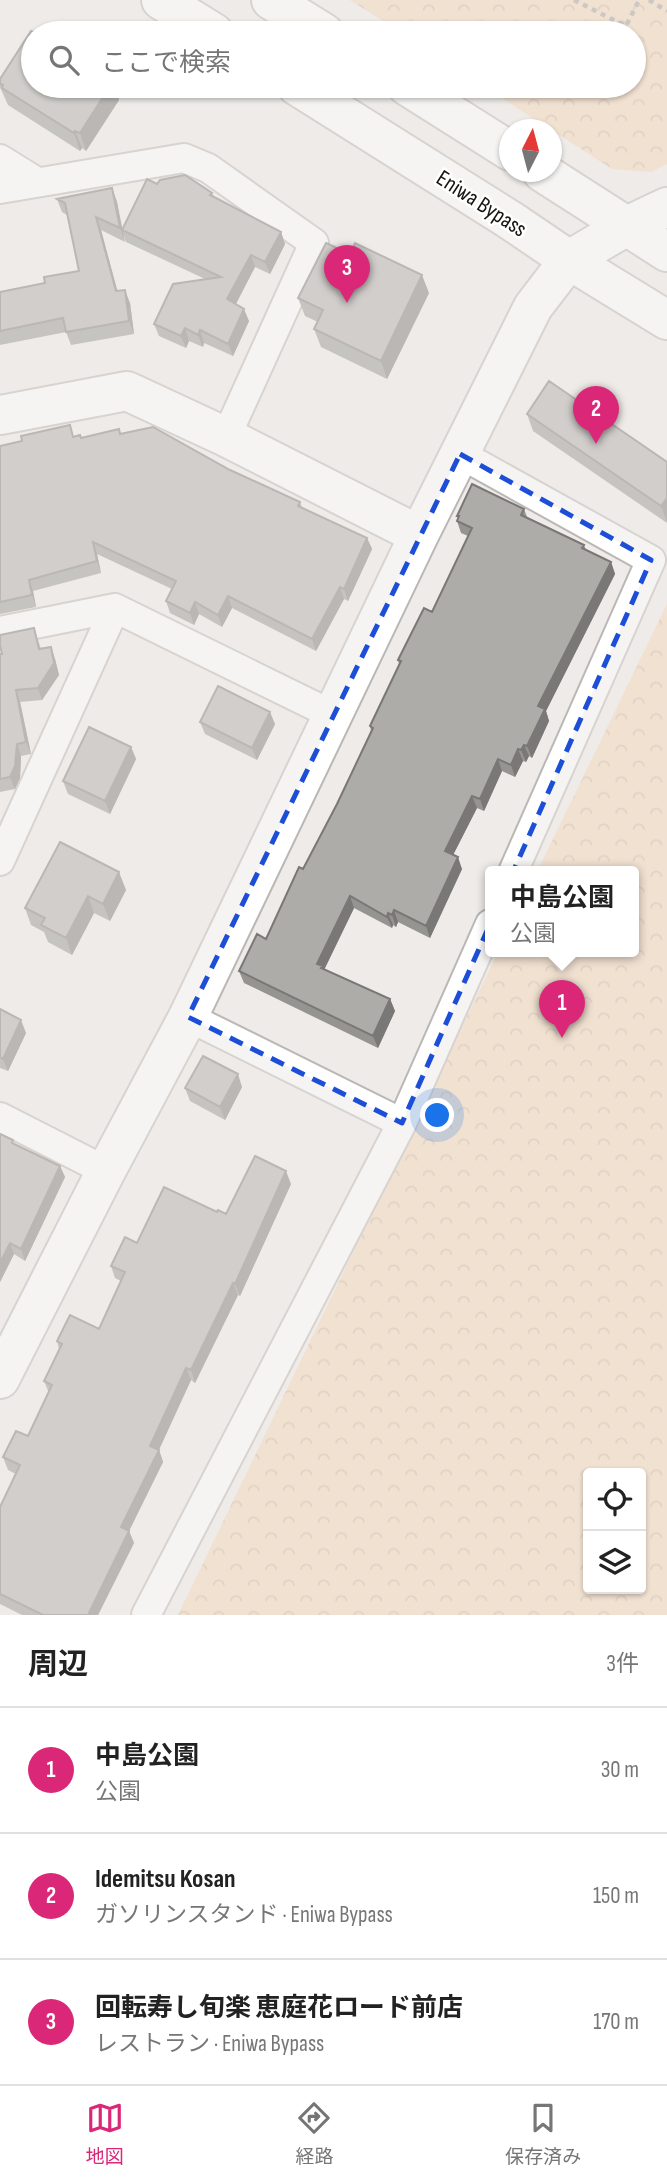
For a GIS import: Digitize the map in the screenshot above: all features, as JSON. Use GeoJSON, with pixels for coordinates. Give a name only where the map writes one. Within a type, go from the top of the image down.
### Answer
{"type":"FeatureCollection","features":[{"type":"Feature","properties":{"kind":"main road"},"geometry":{"type":"LineString","coordinates":[[161,0],[195,21]]}},
{"type":"Feature","properties":{"kind":"main road"},"geometry":{"type":"LineString","coordinates":[[271,0],[305,21]]}},
{"type":"Feature","properties":{"kind":"main road","name":"Eniwa Bypass"},"geometry":{"type":"LineString","coordinates":[[316,98],[667,320]]}},
{"type":"Feature","properties":{"kind":"main road"},"geometry":{"type":"LineString","coordinates":[[426,98],[499,145]]}},
{"type":"Feature","properties":{"kind":"main road"},"geometry":{"type":"LineString","coordinates":[[558,182],[667,252]]}},
{"type":"Feature","properties":{"kind":"main road"},"geometry":{"type":"LineString","coordinates":[[0,1379],[188,1017],[419,535],[533,307],[569,260],[627,226],[667,207]]}},
{"type":"Feature","properties":{"kind":"main road"},"geometry":{"type":"LineString","coordinates":[[0,415],[127,391],[226,437],[419,535]]}},
{"type":"Feature","properties":{"kind":"street"},"geometry":{"type":"LineString","coordinates":[[0,190],[184,158],[208,168],[314,243],[226,437]]}},
{"type":"Feature","properties":{"kind":"street"},"geometry":{"type":"LineString","coordinates":[[0,159],[37,182]]}},
{"type":"Feature","properties":{"kind":"street"},"geometry":{"type":"LineString","coordinates":[[460,454],[651,560],[516,866]]}},
{"type":"Feature","properties":{"kind":"street"},"geometry":{"type":"LineString","coordinates":[[0,631],[115,608],[333,715]]}},
{"type":"Feature","properties":{"kind":"street"},"geometry":{"type":"LineString","coordinates":[[2,854],[115,608]]}},
{"type":"Feature","properties":{"kind":"street"},"geometry":{"type":"LineString","coordinates":[[146,1615],[402,1123],[485,935]]}},
{"type":"Feature","properties":{"kind":"street"},"geometry":{"type":"LineString","coordinates":[[188,1017],[402,1123]]}},
{"type":"Feature","properties":{"kind":"street"},"geometry":{"type":"LineString","coordinates":[[0,1117],[106,1171]]}},
{"type":"Feature","properties":{"kind":"path"},"geometry":{"type":"LineString","coordinates":[[574,0],[616,21]]}},
{"type":"Feature","properties":{"kind":"path"},"geometry":{"type":"LineString","coordinates":[[628,21],[639,0]]}},
{"type":"Feature","properties":{"kind":"path"},"geometry":{"type":"LineString","coordinates":[[649,0],[667,11]]}},
{"type":"Feature","properties":{"kind":"highlighted area"},"geometry":{"type":"Polygon","coordinates":[[[460,454],[651,560],[402,1123],[188,1017],[460,454]]]}},
{"type":"Feature","properties":{"kind":"green space"},"geometry":{"type":"Polygon","coordinates":[[[350,0],[667,0],[667,164],[651,172],[612,169],[562,137],[562,119],[534,119],[502,98],[646,98],[646,21],[383,21],[350,0]]]}},
{"type":"Feature","properties":{"kind":"green space"},"geometry":{"type":"Polygon","coordinates":[[[667,604],[667,1615],[178,1615],[496,957],[639,957],[639,866],[540,866],[667,604]]]}},
{"type":"Feature","properties":{"kind":"building"},"geometry":{"type":"Polygon","coordinates":[[[21,46],[21,98],[102,98],[80,133],[74,133],[2,88],[0,79],[21,46]]]}},
{"type":"Feature","properties":{"kind":"building"},"geometry":{"type":"Polygon","coordinates":[[[185,175],[212,193],[210,195],[281,232],[265,262],[251,255],[227,299],[244,309],[228,344],[200,330],[198,335],[185,328],[181,336],[154,324],[173,284],[221,277],[122,230],[147,179],[157,184],[160,180],[185,175]]]}},
{"type":"Feature","properties":{"kind":"building"},"geometry":{"type":"Polygon","coordinates":[[[112,188],[120,228],[96,217],[116,291],[125,290],[129,321],[66,332],[63,318],[0,331],[0,292],[45,283],[44,277],[79,271],[65,203],[57,199],[112,188]]]}},
{"type":"Feature","properties":{"kind":"building"},"geometry":{"type":"Polygon","coordinates":[[[326,243],[350,254],[355,243],[422,275],[381,361],[314,329],[323,310],[298,298],[326,243]]]}},
{"type":"Feature","properties":{"kind":"building"},"geometry":{"type":"Polygon","coordinates":[[[549,381],[667,462],[667,498],[661,506],[527,414],[549,381]]]}},
{"type":"Feature","properties":{"kind":"building"},"geometry":{"type":"Polygon","coordinates":[[[70,425],[73,437],[80,435],[81,438],[119,429],[120,434],[153,427],[230,470],[300,502],[298,506],[367,538],[344,589],[340,587],[312,639],[228,596],[218,615],[195,602],[190,613],[166,601],[176,581],[93,542],[97,561],[29,580],[32,595],[0,602],[0,446],[22,441],[21,436],[70,425]]]}},
{"type":"Feature","properties":{"kind":"building"},"geometry":{"type":"Polygon","coordinates":[[[472,484],[524,509],[521,515],[584,545],[582,548],[611,562],[538,706],[545,709],[527,746],[518,749],[511,765],[498,759],[480,799],[472,796],[445,851],[458,857],[426,926],[394,910],[392,915],[388,913],[387,917],[350,896],[317,964],[390,999],[373,1036],[239,971],[257,934],[266,939],[299,867],[303,869],[337,804],[373,728],[370,726],[401,661],[398,660],[424,608],[432,612],[472,528],[457,521],[457,516],[472,484]]]}},
{"type":"Feature","properties":{"kind":"building"},"geometry":{"type":"Polygon","coordinates":[[[34,628],[39,649],[51,647],[54,663],[38,688],[16,690],[26,742],[17,744],[15,766],[10,777],[0,779],[0,635],[34,628]]]}},
{"type":"Feature","properties":{"kind":"building"},"geometry":{"type":"Polygon","coordinates":[[[218,686],[270,712],[252,748],[200,722],[218,686]]]}},
{"type":"Feature","properties":{"kind":"building"},"geometry":{"type":"Polygon","coordinates":[[[89,727],[131,747],[105,801],[63,781],[89,727]]]}},
{"type":"Feature","properties":{"kind":"building"},"geometry":{"type":"Polygon","coordinates":[[[60,842],[119,872],[103,904],[88,896],[66,938],[41,925],[45,918],[25,908],[60,842]]]}},
{"type":"Feature","properties":{"kind":"building"},"geometry":{"type":"Polygon","coordinates":[[[0,1009],[21,1020],[3,1059],[0,1057],[0,1009]]]}},
{"type":"Feature","properties":{"kind":"building"},"geometry":{"type":"Polygon","coordinates":[[[203,1056],[238,1074],[220,1107],[185,1088],[203,1056]]]}},
{"type":"Feature","properties":{"kind":"building"},"geometry":{"type":"Polygon","coordinates":[[[0,1134],[13,1140],[12,1143],[60,1166],[21,1249],[10,1243],[0,1263],[0,1134]]]}},
{"type":"Feature","properties":{"kind":"building"},"geometry":{"type":"Polygon","coordinates":[[[255,1156],[286,1171],[235,1284],[233,1283],[191,1370],[186,1368],[150,1446],[159,1450],[121,1527],[129,1531],[88,1615],[43,1615],[0,1594],[0,1507],[20,1465],[3,1457],[16,1431],[28,1436],[52,1385],[44,1381],[62,1344],[57,1341],[70,1315],[99,1329],[125,1272],[111,1266],[125,1237],[137,1243],[164,1187],[226,1214],[255,1156]]]}},
{"type":"Feature","properties":{"kind":"place","name":"回転寿し旬楽 恵庭花ロード前店"},"geometry":{"type":"Point","coordinates":[347,303]}},
{"type":"Feature","properties":{"kind":"place","name":"Idemitsu Kosan"},"geometry":{"type":"Point","coordinates":[596,444]}},
{"type":"Feature","properties":{"kind":"place","name":"中島公園"},"geometry":{"type":"Point","coordinates":[562,1038]}}]}
